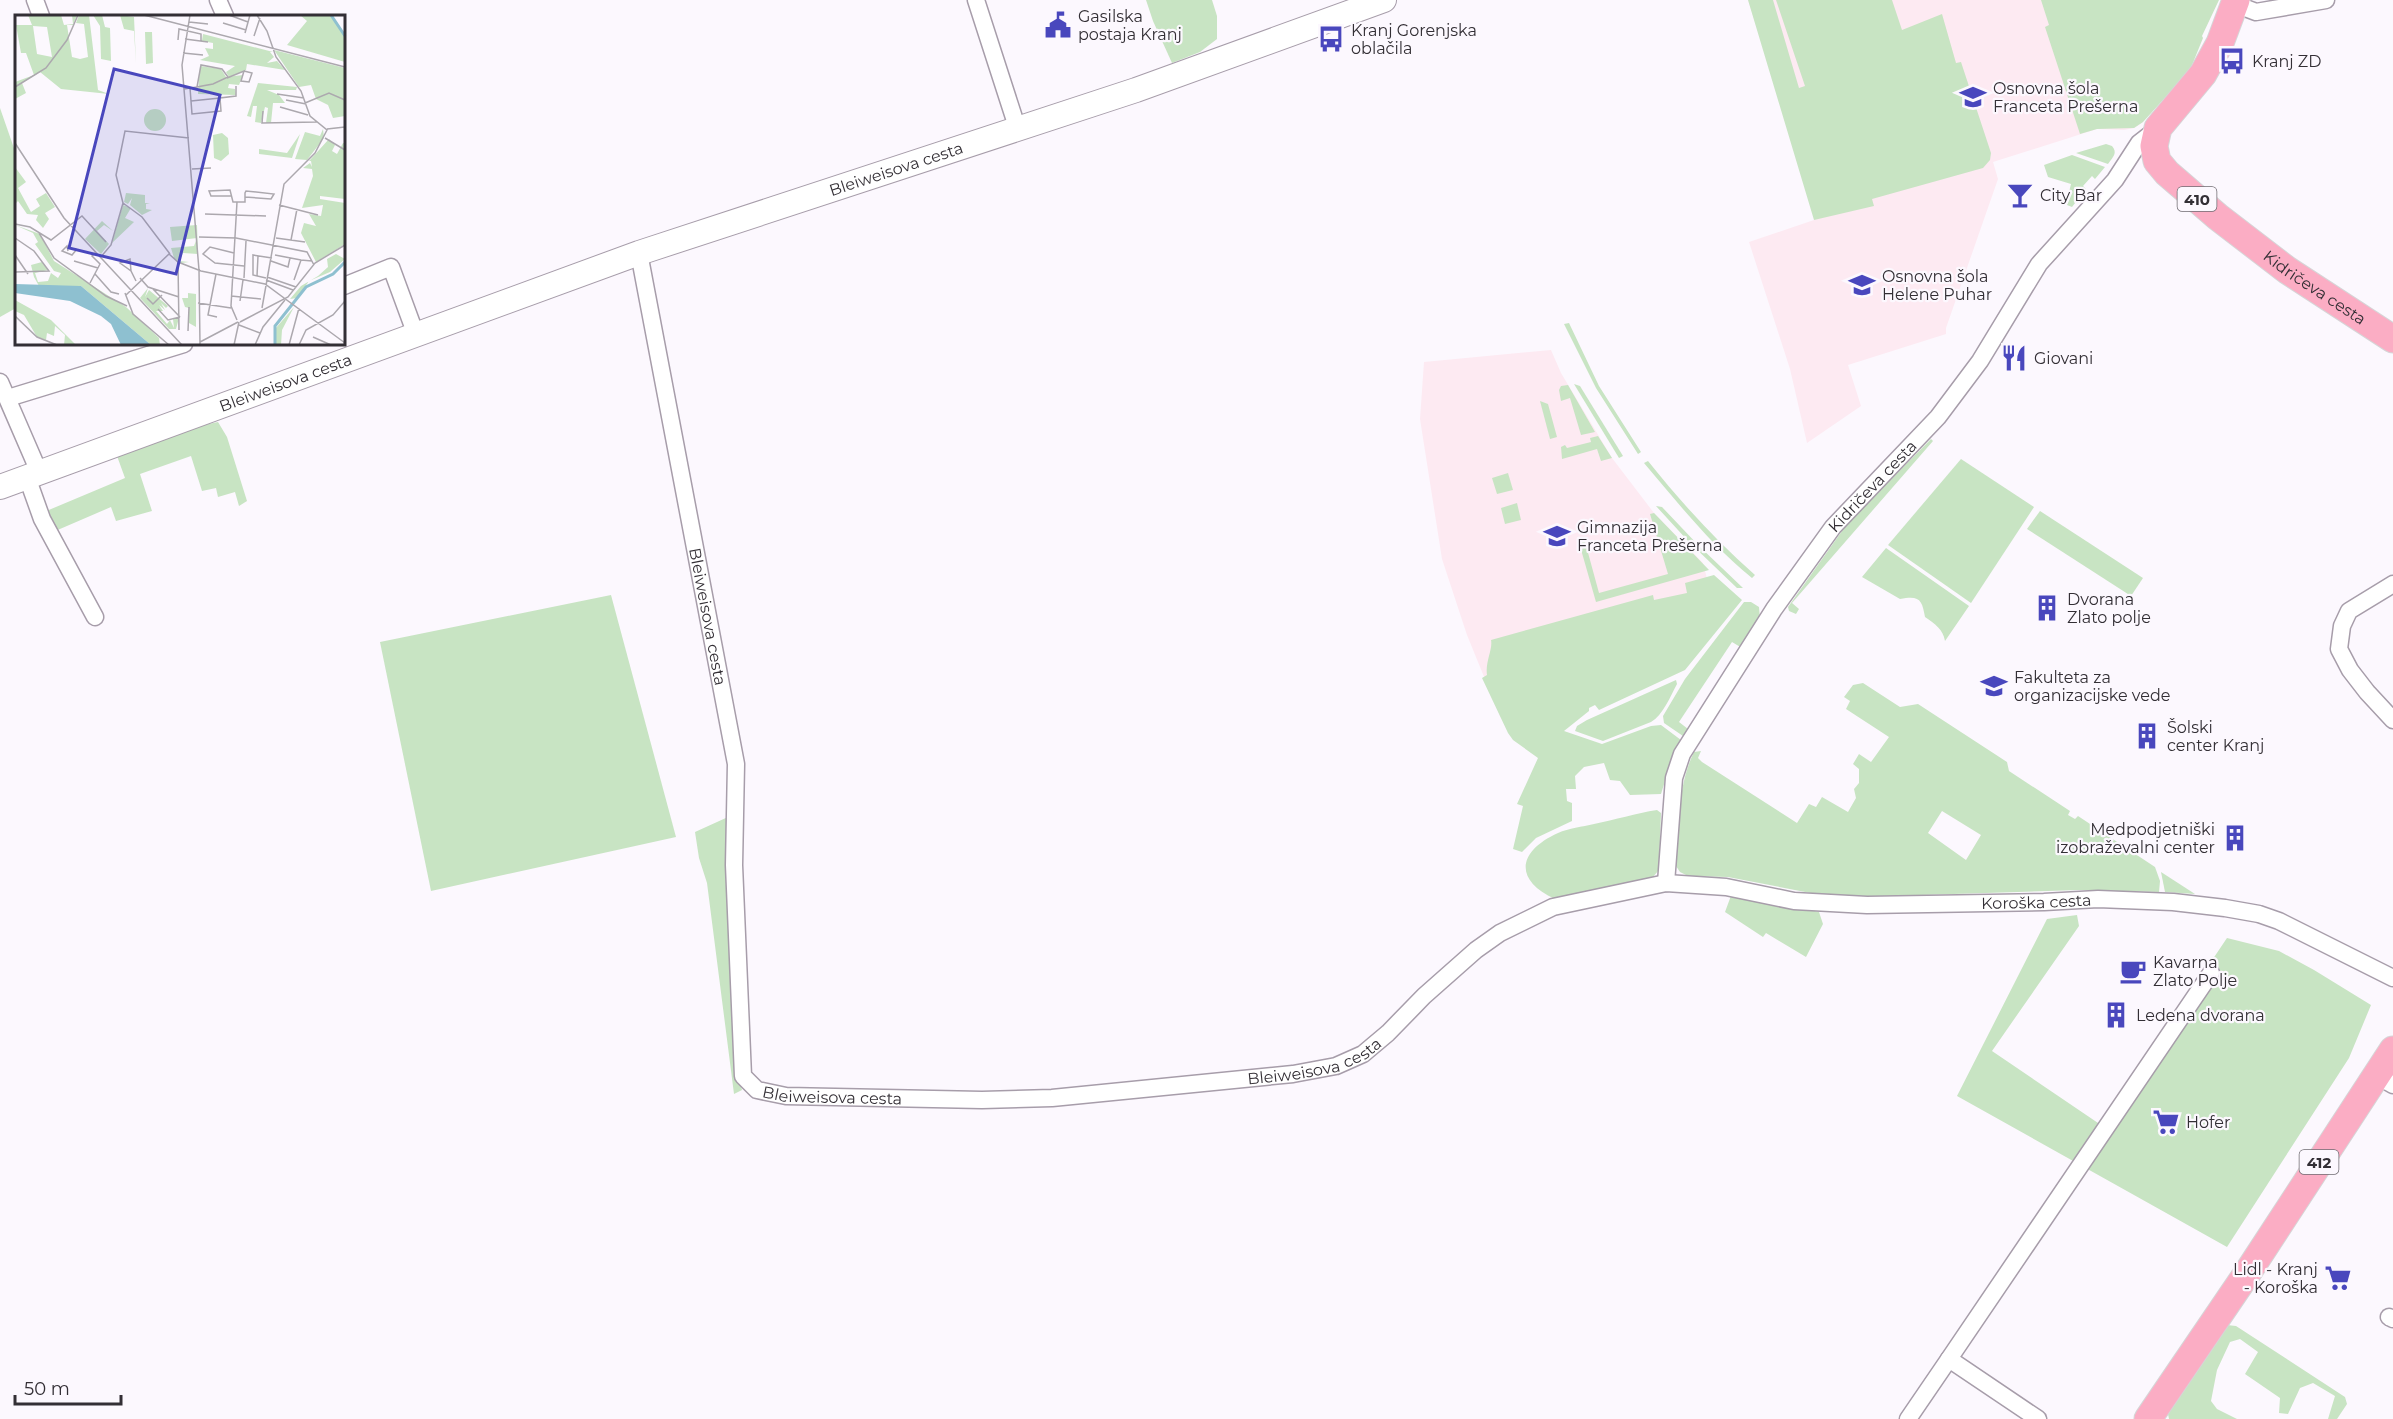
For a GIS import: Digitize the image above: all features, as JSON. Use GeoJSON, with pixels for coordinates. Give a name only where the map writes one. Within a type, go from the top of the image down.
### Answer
{"type":"FeatureCollection","features":[{"type":"Feature","properties":{"kind":"main road","name":"Bleiweisova cesta"},"geometry":{"type":"LineString","coordinates":[[0,487],[639,254],[1018,130],[1214,63],[1384,0]]}},
{"type":"Feature","properties":{"kind":"main road","name":"Kidričeva cesta"},"geometry":{"type":"LineString","coordinates":[[2235,2],[2220,43],[2203,74],[2158,128],[2154,146],[2157,161],[2218,217],[2287,270],[2393,339]]}},
{"type":"Feature","properties":{"kind":"main road","name":"412"},"geometry":{"type":"LineString","coordinates":[[2148,1419],[2385,1081],[2393,1050]]}},
{"type":"Feature","properties":{"kind":"street"},"geometry":{"type":"LineString","coordinates":[[35,0],[41,15]]}},
{"type":"Feature","properties":{"kind":"street"},"geometry":{"type":"LineString","coordinates":[[218,0],[225,15]]}},
{"type":"Feature","properties":{"kind":"street"},"geometry":{"type":"LineString","coordinates":[[976,0],[1018,130]]}},
{"type":"Feature","properties":{"kind":"street"},"geometry":{"type":"LineString","coordinates":[[2235,2],[2256,12],[2326,0]]}},
{"type":"Feature","properties":{"kind":"street","name":"Kidričeva cesta"},"geometry":{"type":"LineString","coordinates":[[1666,883],[1674,778],[1682,754],[1774,609],[1833,527],[1938,417],[1980,361],[2039,264],[2115,180],[2139,143],[2158,128]]}},
{"type":"Feature","properties":{"kind":"street","name":"Bleiweisova cesta"},"geometry":{"type":"LineString","coordinates":[[639,254],[736,764],[734,865],[741,1052],[743,1076],[757,1090],[797,1096],[982,1100],[1052,1098],[1293,1074],[1336,1066],[1363,1054],[1476,950],[1500,933],[1553,907],[1666,883]]}},
{"type":"Feature","properties":{"kind":"street"},"geometry":{"type":"LineString","coordinates":[[345,286],[391,267],[416,334]]}},
{"type":"Feature","properties":{"kind":"street"},"geometry":{"type":"LineString","coordinates":[[8,398],[161,347],[176,345]]}},
{"type":"Feature","properties":{"kind":"street"},"geometry":{"type":"LineString","coordinates":[[0,382],[8,398],[33,475],[42,519],[95,617]]}},
{"type":"Feature","properties":{"kind":"street"},"geometry":{"type":"LineString","coordinates":[[2393,584],[2349,611],[2342,626],[2339,649],[2350,670],[2393,720]]}},
{"type":"Feature","properties":{"kind":"street","name":"Koroška cesta"},"geometry":{"type":"LineString","coordinates":[[1666,883],[1726,887],[1794,901],[1867,905],[2118,899],[2225,908],[2259,914],[2279,921],[2393,978]]}},
{"type":"Feature","properties":{"kind":"street"},"geometry":{"type":"LineString","coordinates":[[1908,1419],[2211,973]]}},
{"type":"Feature","properties":{"kind":"street"},"geometry":{"type":"LineString","coordinates":[[1948,1359],[2038,1419]]}},
{"type":"Feature","properties":{"kind":"shaded area","name":"Osnovna šola Franceta Prešerna"},"geometry":{"type":"Polygon","coordinates":[[[1748,0],[2099,0],[2143,122],[2134,128],[2124,130],[2097,129],[1993,162],[1998,179],[1946,328],[1946,334],[1848,365],[1861,406],[1807,443],[1790,369],[1749,242],[1818,217],[1748,0]]]}},
{"type":"Feature","properties":{"kind":"shaded area","name":"Gimnazija Franceta Prešerna"},"geometry":{"type":"Polygon","coordinates":[[[1551,350],[1561,373],[1612,458],[1654,513],[1703,563],[1713,602],[1500,716],[1467,635],[1442,559],[1420,419],[1424,362],[1551,350]]]}},
{"type":"Feature","properties":{"kind":"green space"},"geometry":{"type":"Polygon","coordinates":[[[1146,0],[1212,0],[1217,16],[1217,39],[1200,52],[1172,63],[1146,0]]]}},
{"type":"Feature","properties":{"kind":"green space"},"geometry":{"type":"Polygon","coordinates":[[[1748,0],[1773,0],[1799,88],[1805,86],[1776,0],[1892,0],[1902,30],[1942,14],[1956,63],[1961,62],[1991,153],[1990,160],[1983,168],[1872,199],[1874,206],[1814,220],[1748,0]]]}},
{"type":"Feature","properties":{"kind":"green space"},"geometry":{"type":"Polygon","coordinates":[[[2041,0],[2219,0],[2202,36],[2190,70],[2143,122],[2134,128],[2097,129],[2080,134],[2045,27],[2049,25],[2041,0]]]}},
{"type":"Feature","properties":{"kind":"green space"},"geometry":{"type":"Polygon","coordinates":[[[0,108],[15,151],[15,309],[0,317],[0,108]]]}},
{"type":"Feature","properties":{"kind":"green space"},"geometry":{"type":"Polygon","coordinates":[[[2106,144],[2112,146],[2115,151],[2108,164],[2076,153],[2106,144]]]}},
{"type":"Feature","properties":{"kind":"green space"},"geometry":{"type":"Polygon","coordinates":[[[2072,155],[2105,167],[2095,179],[2092,176],[2083,186],[2086,189],[2072,207],[2067,205],[2071,184],[2048,177],[2044,165],[2072,155]]]}},
{"type":"Feature","properties":{"kind":"green space"},"geometry":{"type":"Polygon","coordinates":[[[1569,323],[1599,386],[1641,452],[1638,454],[1596,388],[1564,324],[1569,323]]]}},
{"type":"Feature","properties":{"kind":"green space"},"geometry":{"type":"Polygon","coordinates":[[[1574,384],[1580,386],[1623,456],[1619,458],[1574,384]]]}},
{"type":"Feature","properties":{"kind":"green space"},"geometry":{"type":"Polygon","coordinates":[[[1568,385],[1595,432],[1581,435],[1570,398],[1561,401],[1559,390],[1561,386],[1568,385]]]}},
{"type":"Feature","properties":{"kind":"green space"},"geometry":{"type":"Polygon","coordinates":[[[1540,401],[1548,404],[1557,437],[1550,439],[1540,401]]]}},
{"type":"Feature","properties":{"kind":"green space"},"geometry":{"type":"Polygon","coordinates":[[[218,422],[227,437],[247,501],[239,506],[235,492],[218,497],[216,488],[202,491],[191,456],[140,474],[152,511],[116,521],[111,507],[53,532],[44,512],[125,478],[117,456],[199,426],[218,422]]]}},
{"type":"Feature","properties":{"kind":"green space"},"geometry":{"type":"Polygon","coordinates":[[[1598,436],[1612,458],[1601,461],[1597,449],[1562,459],[1561,447],[1565,445],[1567,448],[1591,442],[1590,438],[1598,436]]]}},
{"type":"Feature","properties":{"kind":"green space"},"geometry":{"type":"Polygon","coordinates":[[[1931,439],[1933,441],[1792,603],[1799,609],[1796,614],[1789,611],[1788,607],[1847,524],[1931,439]]]}},
{"type":"Feature","properties":{"kind":"green space"},"geometry":{"type":"Polygon","coordinates":[[[1961,459],[2034,507],[1971,603],[1888,545],[1961,459]]]}},
{"type":"Feature","properties":{"kind":"green space"},"geometry":{"type":"Polygon","coordinates":[[[1648,461],[1699,520],[1755,575],[1752,578],[1695,523],[1644,463],[1648,461]]]}},
{"type":"Feature","properties":{"kind":"green space"},"geometry":{"type":"Polygon","coordinates":[[[1508,473],[1513,490],[1497,494],[1492,478],[1508,473]]]}},
{"type":"Feature","properties":{"kind":"green space"},"geometry":{"type":"Polygon","coordinates":[[[1517,503],[1521,520],[1505,524],[1501,508],[1517,503]]]}},
{"type":"Feature","properties":{"kind":"green space"},"geometry":{"type":"Polygon","coordinates":[[[1656,506],[1662,507],[1743,588],[1737,588],[1689,542],[1656,506]]]}},
{"type":"Feature","properties":{"kind":"green space"},"geometry":{"type":"Polygon","coordinates":[[[2040,511],[2143,578],[2131,596],[2027,529],[2040,511]]]}},
{"type":"Feature","properties":{"kind":"green space"},"geometry":{"type":"Polygon","coordinates":[[[1654,513],[1709,570],[1596,602],[1578,539],[1584,538],[1599,593],[1668,574],[1650,514],[1654,513]]]}},
{"type":"Feature","properties":{"kind":"green space"},"geometry":{"type":"Polygon","coordinates":[[[1886,548],[1969,606],[1945,641],[1940,630],[1925,617],[1919,600],[1916,598],[1900,599],[1862,577],[1886,548]]]}},
{"type":"Feature","properties":{"kind":"green space"},"geometry":{"type":"Polygon","coordinates":[[[1714,575],[1742,600],[1685,670],[1599,710],[1595,705],[1589,708],[1589,711],[1564,731],[1602,744],[1651,726],[1661,725],[1681,740],[1673,755],[1661,794],[1630,795],[1620,781],[1610,780],[1604,763],[1584,767],[1575,776],[1576,789],[1566,789],[1567,801],[1572,803],[1572,821],[1536,838],[1522,852],[1513,849],[1523,806],[1517,804],[1538,758],[1513,740],[1508,733],[1482,678],[1487,675],[1491,640],[1653,595],[1654,600],[1687,593],[1685,583],[1714,575]]]}},
{"type":"Feature","properties":{"kind":"green space"},"geometry":{"type":"Polygon","coordinates":[[[611,595],[676,837],[431,891],[380,642],[611,595]]]}},
{"type":"Feature","properties":{"kind":"green space"},"geometry":{"type":"Polygon","coordinates":[[[1744,602],[1751,602],[1759,607],[1760,619],[1742,648],[1732,642],[1679,722],[1688,729],[1683,736],[1664,723],[1663,716],[1685,679],[1744,602]]]}},
{"type":"Feature","properties":{"kind":"green space"},"geometry":{"type":"Polygon","coordinates":[[[1676,680],[1677,684],[1666,705],[1651,722],[1603,741],[1575,731],[1577,726],[1587,720],[1676,680]]]}},
{"type":"Feature","properties":{"kind":"green space"},"geometry":{"type":"Polygon","coordinates":[[[1863,683],[1900,707],[1918,704],[2007,762],[2009,771],[2070,811],[2068,815],[2075,819],[2078,816],[2155,867],[2160,881],[2159,892],[2079,890],[1826,896],[1728,877],[1688,876],[1680,872],[1676,866],[1680,808],[1684,779],[1694,752],[1701,751],[1698,758],[1702,762],[1797,823],[1809,804],[1816,807],[1822,797],[1848,812],[1856,798],[1854,789],[1859,783],[1859,769],[1853,764],[1859,754],[1871,762],[1889,737],[1846,709],[1850,701],[1844,697],[1853,685],[1863,683]],[[1942,811],[1928,833],[1966,860],[1981,835],[1942,811]]]}},
{"type":"Feature","properties":{"kind":"green space"},"geometry":{"type":"Polygon","coordinates":[[[1657,810],[1661,813],[1659,870],[1652,878],[1555,899],[1541,891],[1527,875],[1528,857],[1545,840],[1558,833],[1657,810]]]}},
{"type":"Feature","properties":{"kind":"green space"},"geometry":{"type":"Polygon","coordinates":[[[728,817],[738,1074],[742,1090],[734,1094],[707,883],[699,858],[695,832],[728,817]]]}},
{"type":"Feature","properties":{"kind":"green space"},"geometry":{"type":"Polygon","coordinates":[[[2161,872],[2195,894],[2165,892],[2161,872]]]}},
{"type":"Feature","properties":{"kind":"green space"},"geometry":{"type":"Polygon","coordinates":[[[1732,893],[1819,912],[1823,924],[1806,957],[1766,933],[1763,937],[1725,912],[1732,893]]]}},
{"type":"Feature","properties":{"kind":"green space"},"geometry":{"type":"Polygon","coordinates":[[[2077,915],[2079,926],[1992,1051],[2101,1125],[2227,938],[2279,951],[2371,1005],[2349,1058],[2227,1247],[1957,1096],[2047,919],[2077,915]]]}},
{"type":"Feature","properties":{"kind":"green space"},"geometry":{"type":"Polygon","coordinates":[[[2227,1325],[2236,1326],[2345,1397],[2347,1404],[2337,1419],[2328,1419],[2335,1396],[2313,1383],[2300,1388],[2288,1414],[2279,1413],[2280,1398],[2245,1374],[2258,1352],[2240,1339],[2230,1342],[2217,1370],[2211,1401],[2217,1409],[2237,1419],[2169,1419],[2168,1414],[2227,1325]]]}},
{"type":"Feature","properties":{"kind":"place","name":"Gasilska postaja Kranj"},"geometry":{"type":"Point","coordinates":[1058,25]}},
{"type":"Feature","properties":{"kind":"place","name":"Kranj Gorenjska oblačila"},"geometry":{"type":"Point","coordinates":[1331,39]}},
{"type":"Feature","properties":{"kind":"place","name":"Kranj ZD"},"geometry":{"type":"Point","coordinates":[2232,61]}},
{"type":"Feature","properties":{"kind":"place","name":"Osnovna šola Franceta Prešerna"},"geometry":{"type":"Point","coordinates":[1973,97]}},
{"type":"Feature","properties":{"kind":"place","name":"City Bar"},"geometry":{"type":"Point","coordinates":[2020,195]}},
{"type":"Feature","properties":{"kind":"place","name":"Osnovna šola Helene Puhar"},"geometry":{"type":"Point","coordinates":[1862,285]}},
{"type":"Feature","properties":{"kind":"place","name":"Giovani"},"geometry":{"type":"Point","coordinates":[2014,358]}},
{"type":"Feature","properties":{"kind":"place","name":"Gimnazija Franceta Prešerna"},"geometry":{"type":"Point","coordinates":[1557,536]}},
{"type":"Feature","properties":{"kind":"place","name":"Dvorana Zlato polje"},"geometry":{"type":"Point","coordinates":[2047,608]}},
{"type":"Feature","properties":{"kind":"place","name":"Fakulteta za organizacijske vede"},"geometry":{"type":"Point","coordinates":[1994,686]}},
{"type":"Feature","properties":{"kind":"place","name":"Šolski center Kranj"},"geometry":{"type":"Point","coordinates":[2147,736]}},
{"type":"Feature","properties":{"kind":"place","name":"Medpodjetniški izobraževalni center"},"geometry":{"type":"Point","coordinates":[2235,838]}},
{"type":"Feature","properties":{"kind":"place","name":"Kavarna Zlato Polje"},"geometry":{"type":"Point","coordinates":[2133,971]}},
{"type":"Feature","properties":{"kind":"place","name":"Ledena dvorana"},"geometry":{"type":"Point","coordinates":[2116,1015]}},
{"type":"Feature","properties":{"kind":"place","name":"Hofer"},"geometry":{"type":"Point","coordinates":[2166,1122]}},
{"type":"Feature","properties":{"kind":"place","name":"Lidl - Kranj - Koroška"},"geometry":{"type":"Point","coordinates":[2338,1278]}}]}
